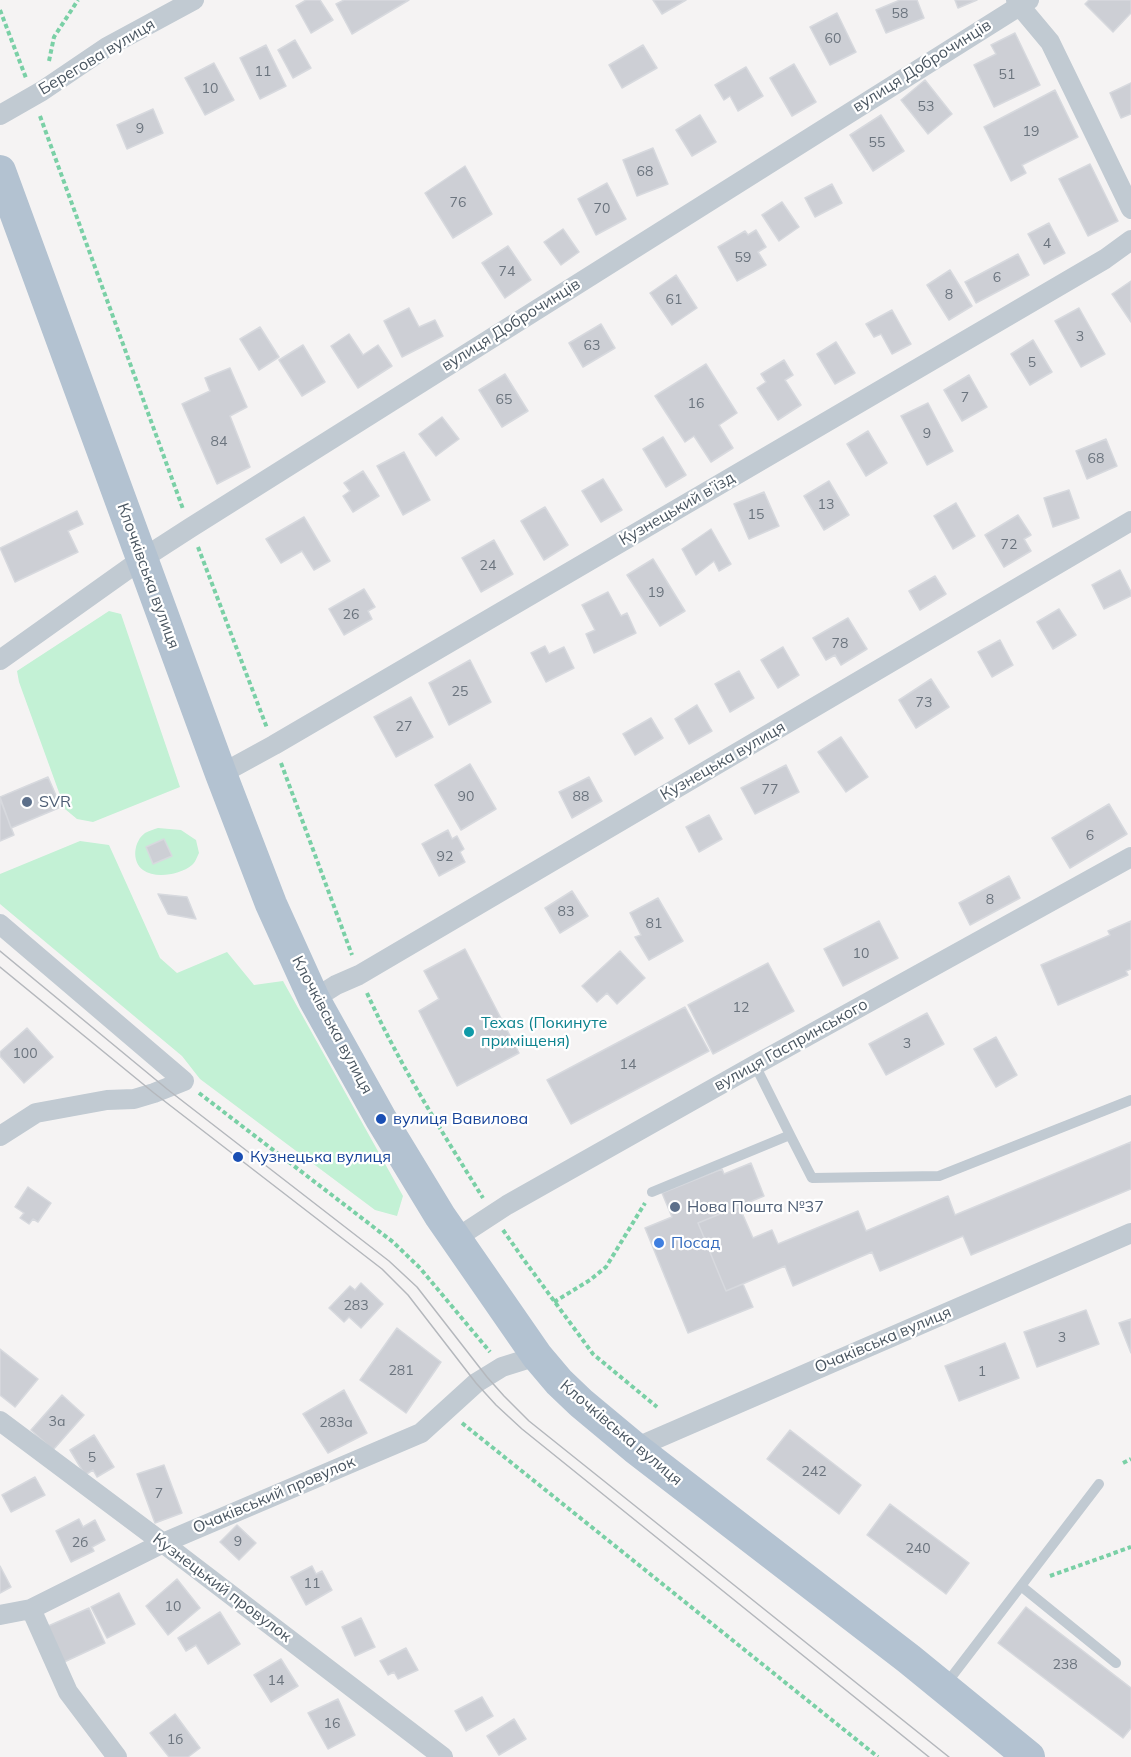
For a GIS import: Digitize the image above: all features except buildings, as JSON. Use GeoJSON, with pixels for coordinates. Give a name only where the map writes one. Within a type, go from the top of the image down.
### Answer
{"type":"FeatureCollection","features":[{"type":"Feature","properties":{"kind":"main road","name":"Клочківська вулиця"},"geometry":{"type":"LineString","coordinates":[[0,171],[221,774],[271,904],[314,999],[381,1119],[455,1239],[537,1356],[581,1403],[635,1448],[944,1687],[1029,1757]]}},
{"type":"Feature","properties":{"kind":"street","name":"Берегова вулиця"},"geometry":{"type":"LineString","coordinates":[[0,115],[37,94],[107,47],[195,0]]}},
{"type":"Feature","properties":{"kind":"street"},"geometry":{"type":"LineString","coordinates":[[1021,2],[1050,42],[1131,209]]}},
{"type":"Feature","properties":{"kind":"street","name":"вулиця Доброчинців"},"geometry":{"type":"LineString","coordinates":[[0,660],[142,559],[190,528],[1021,2]]}},
{"type":"Feature","properties":{"kind":"street","name":"Кузнецький в’їзд"},"geometry":{"type":"LineString","coordinates":[[221,774],[1105,259],[1131,240]]}},
{"type":"Feature","properties":{"kind":"street","name":"Кузнецька вулиця"},"geometry":{"type":"LineString","coordinates":[[314,999],[336,985],[370,969],[1131,521]]}},
{"type":"Feature","properties":{"kind":"street","name":"вулиця Гаспринського"},"geometry":{"type":"LineString","coordinates":[[455,1239],[507,1205],[1131,857]]}},
{"type":"Feature","properties":{"kind":"street"},"geometry":{"type":"LineString","coordinates":[[0,924],[184,1081],[134,1100],[107,1100],[36,1113],[0,1136]]}},
{"type":"Feature","properties":{"kind":"street","name":"Очаківська вулиця"},"geometry":{"type":"LineString","coordinates":[[635,1448],[1131,1233]]}},
{"type":"Feature","properties":{"kind":"street","name":"Очаківський провулок"},"geometry":{"type":"LineString","coordinates":[[0,1615],[31,1609],[163,1543],[421,1433],[476,1383],[502,1367],[537,1356]]}},
{"type":"Feature","properties":{"kind":"street","name":"Кузнецький провулок"},"geometry":{"type":"LineString","coordinates":[[0,1421],[444,1757]]}},
{"type":"Feature","properties":{"kind":"street"},"geometry":{"type":"LineString","coordinates":[[31,1609],[68,1692],[117,1757]]}},
{"type":"Feature","properties":{"kind":"lane"},"geometry":{"type":"LineString","coordinates":[[755,1065],[812,1178],[939,1176],[1131,1100]]}},
{"type":"Feature","properties":{"kind":"lane"},"geometry":{"type":"LineString","coordinates":[[652,1192],[790,1135]]}},
{"type":"Feature","properties":{"kind":"lane"},"geometry":{"type":"LineString","coordinates":[[944,1687],[1099,1484]]}},
{"type":"Feature","properties":{"kind":"lane"},"geometry":{"type":"LineString","coordinates":[[1021,1586],[1116,1663]]}},
{"type":"Feature","properties":{"kind":"path"},"geometry":{"type":"LineString","coordinates":[[37,94],[54,37],[78,0]]}},
{"type":"Feature","properties":{"kind":"path"},"geometry":{"type":"LineString","coordinates":[[0,10],[37,94],[190,528],[274,745]]}},
{"type":"Feature","properties":{"kind":"path"},"geometry":{"type":"LineString","coordinates":[[184,1081],[393,1242],[427,1277],[502,1367]]}},
{"type":"Feature","properties":{"kind":"path"},"geometry":{"type":"LineString","coordinates":[[554,1302],[590,1280],[606,1267],[652,1192]]}},
{"type":"Feature","properties":{"kind":"path"},"geometry":{"type":"LineString","coordinates":[[503,1229],[594,1354],[657,1407]]}},
{"type":"Feature","properties":{"kind":"path"},"geometry":{"type":"LineString","coordinates":[[445,1410],[878,1757]]}},
{"type":"Feature","properties":{"kind":"path"},"geometry":{"type":"LineString","coordinates":[[1123,1463],[1131,1459]]}},
{"type":"Feature","properties":{"kind":"path"},"geometry":{"type":"LineString","coordinates":[[1021,1586],[1131,1547]]}},
{"type":"Feature","properties":{"kind":"green space"},"geometry":{"type":"Polygon","coordinates":[[[109,611],[121,614],[180,787],[93,822],[77,819],[65,809],[17,671],[109,611]]]}},
{"type":"Feature","properties":{"kind":"green space"},"geometry":{"type":"Polygon","coordinates":[[[158,828],[181,830],[196,840],[199,853],[193,864],[168,875],[148,873],[139,866],[135,856],[138,841],[145,833],[158,828]]]}},
{"type":"Feature","properties":{"kind":"green space"},"geometry":{"type":"Polygon","coordinates":[[[80,841],[109,845],[160,958],[177,973],[227,952],[254,985],[283,981],[403,1196],[397,1216],[375,1210],[200,1079],[182,1056],[0,904],[0,874],[80,841]]]}},
{"type":"Feature","properties":{"kind":"tram line"},"geometry":{"type":"LineString","coordinates":[[0,951],[167,1089],[389,1261],[417,1287],[487,1377],[529,1421],[949,1757]]}},
{"type":"Feature","properties":{"kind":"tram line"},"geometry":{"type":"LineString","coordinates":[[0,967],[154,1093],[382,1269],[408,1295],[476,1383],[522,1429],[929,1757]]}},
{"type":"Feature","properties":{"kind":"place","name":"SVR"},"geometry":{"type":"Point","coordinates":[27,802]}},
{"type":"Feature","properties":{"kind":"place","name":"Texas (Покинуте приміщеня)"},"geometry":{"type":"Point","coordinates":[469,1032]}},
{"type":"Feature","properties":{"kind":"place","name":"вулиця Вавилова"},"geometry":{"type":"Point","coordinates":[381,1119]}},
{"type":"Feature","properties":{"kind":"place","name":"Кузнецька вулиця"},"geometry":{"type":"Point","coordinates":[238,1157]}},
{"type":"Feature","properties":{"kind":"place","name":"Нова Пошта №37"},"geometry":{"type":"Point","coordinates":[675,1207]}},
{"type":"Feature","properties":{"kind":"place","name":"Посад"},"geometry":{"type":"Point","coordinates":[659,1243]}}]}
